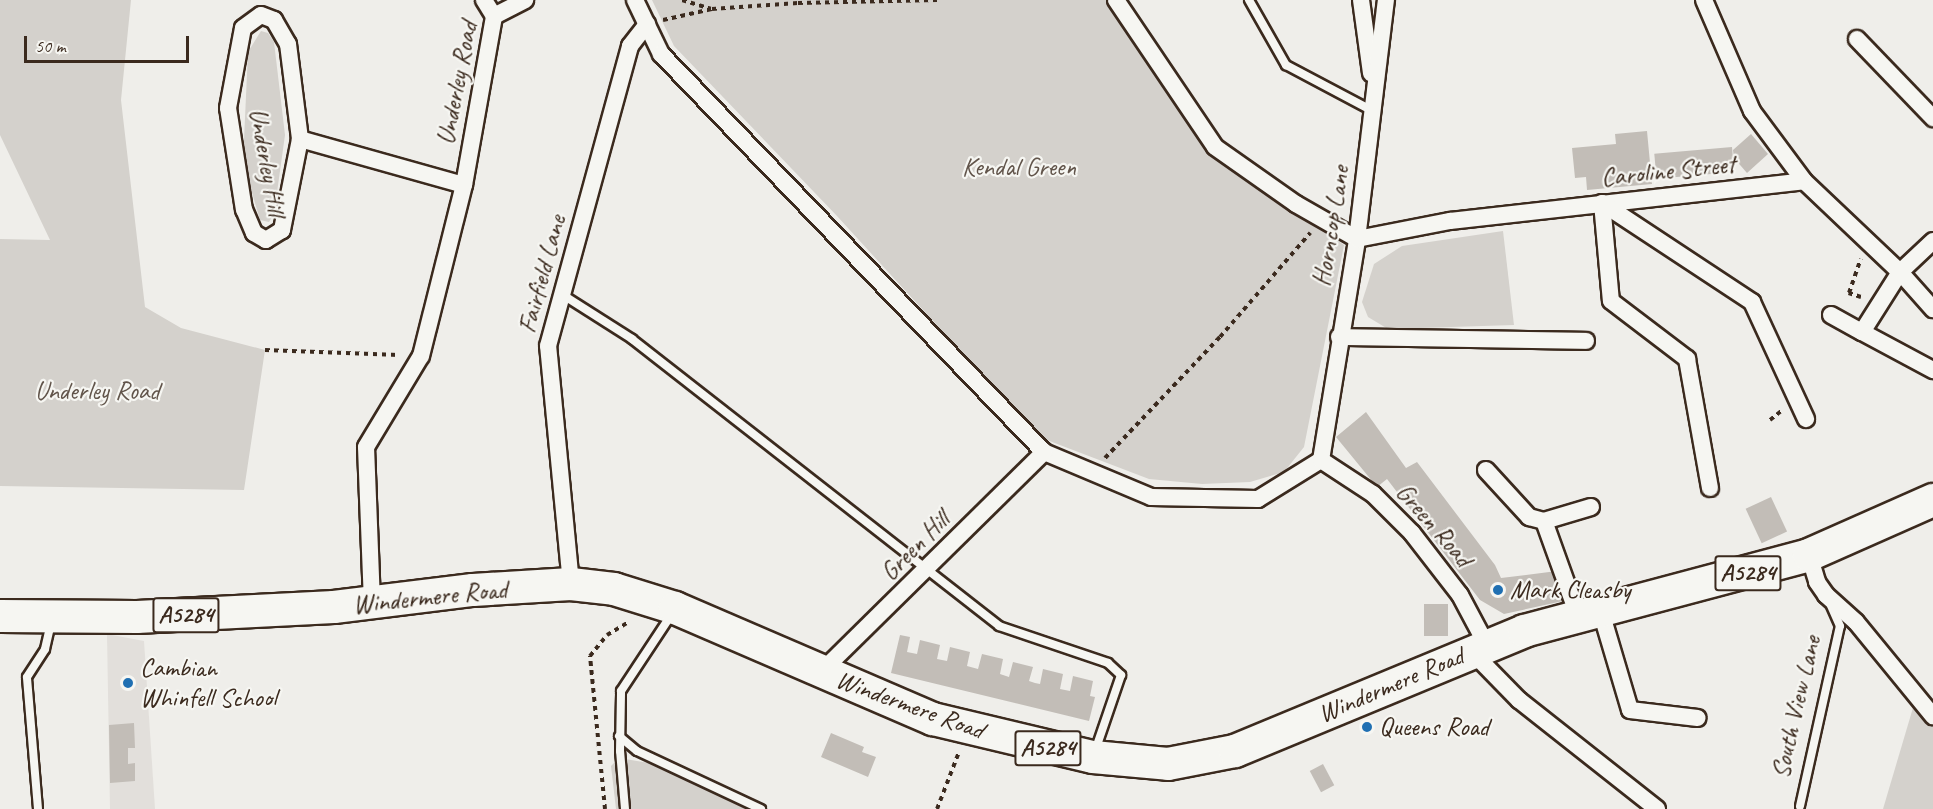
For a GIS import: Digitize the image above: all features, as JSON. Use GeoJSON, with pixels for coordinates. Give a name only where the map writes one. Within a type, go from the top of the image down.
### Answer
{"type":"FeatureCollection","features":[{"type":"Feature","properties":{"kind":"highway","name":"Windermere Road"},"geometry":{"type":"LineString","coordinates":[[0,615],[137,617],[372,603],[473,590],[571,584],[614,589],[675,608],[820,673],[969,729],[1093,757],[1168,764],[1235,751],[1479,648],[1809,555],[1933,500]]}},
{"type":"Feature","properties":{"kind":"street"},"geometry":{"type":"LineString","coordinates":[[484,0],[494,16]]}},
{"type":"Feature","properties":{"kind":"street","name":"Underley Road"},"geometry":{"type":"LineString","coordinates":[[372,603],[366,447],[421,356],[464,185],[494,16],[525,0]]}},
{"type":"Feature","properties":{"kind":"street"},"geometry":{"type":"LineString","coordinates":[[635,0],[661,54],[1044,452],[1151,497],[1258,500],[1321,460]]}},
{"type":"Feature","properties":{"kind":"street"},"geometry":{"type":"LineString","coordinates":[[1116,0],[1215,147],[1322,219],[1357,239]]}},
{"type":"Feature","properties":{"kind":"street"},"geometry":{"type":"LineString","coordinates":[[1361,0],[1374,106]]}},
{"type":"Feature","properties":{"kind":"street","name":"Horncop Lane"},"geometry":{"type":"LineString","coordinates":[[1321,460],[1339,338],[1357,239],[1386,0]]}},
{"type":"Feature","properties":{"kind":"street"},"geometry":{"type":"LineString","coordinates":[[1704,0],[1752,111],[1804,181],[1900,272],[1933,309]]}},
{"type":"Feature","properties":{"kind":"street","name":"Underley Hill"},"geometry":{"type":"LineString","coordinates":[[261,15],[274,20],[288,44],[300,139],[282,230],[266,240],[254,233],[244,210],[228,108],[243,28],[261,15]]}},
{"type":"Feature","properties":{"kind":"street","name":"Fairfield Lane"},"geometry":{"type":"LineString","coordinates":[[571,584],[548,346],[630,46],[647,24]]}},
{"type":"Feature","properties":{"kind":"street"},"geometry":{"type":"LineString","coordinates":[[1857,39],[1933,118]]}},
{"type":"Feature","properties":{"kind":"street","name":"Underley Hill"},"geometry":{"type":"LineString","coordinates":[[300,139],[464,185]]}},
{"type":"Feature","properties":{"kind":"street","name":"Caroline Street"},"geometry":{"type":"LineString","coordinates":[[1357,239],[1450,220],[1804,181]]}},
{"type":"Feature","properties":{"kind":"street"},"geometry":{"type":"LineString","coordinates":[[1602,204],[1752,302],[1806,419]]}},
{"type":"Feature","properties":{"kind":"street"},"geometry":{"type":"LineString","coordinates":[[1602,204],[1611,301],[1687,359],[1710,488]]}},
{"type":"Feature","properties":{"kind":"street"},"geometry":{"type":"LineString","coordinates":[[1862,332],[1900,272],[1933,241]]}},
{"type":"Feature","properties":{"kind":"street"},"geometry":{"type":"LineString","coordinates":[[1831,315],[1933,370]]}},
{"type":"Feature","properties":{"kind":"street"},"geometry":{"type":"LineString","coordinates":[[1339,338],[1586,342]]}},
{"type":"Feature","properties":{"kind":"street","name":"Green Hill"},"geometry":{"type":"LineString","coordinates":[[820,673],[927,571],[1044,452]]}},
{"type":"Feature","properties":{"kind":"street","name":"Green Road"},"geometry":{"type":"LineString","coordinates":[[1321,460],[1374,494],[1412,533],[1460,595],[1479,648]]}},
{"type":"Feature","properties":{"kind":"street"},"geometry":{"type":"LineString","coordinates":[[1486,470],[1528,517],[1544,521],[1591,507]]}},
{"type":"Feature","properties":{"kind":"street"},"geometry":{"type":"LineString","coordinates":[[1544,521],[1590,615],[1630,710],[1698,718]]}},
{"type":"Feature","properties":{"kind":"street","name":"South View Lane"},"geometry":{"type":"LineString","coordinates":[[1809,555],[1817,582],[1826,595]]}},
{"type":"Feature","properties":{"kind":"street"},"geometry":{"type":"LineString","coordinates":[[1826,595],[1856,622],[1933,716]]}},
{"type":"Feature","properties":{"kind":"street"},"geometry":{"type":"LineString","coordinates":[[1479,648],[1487,671],[1554,730],[1657,809]]}},
{"type":"Feature","properties":{"kind":"lane"},"geometry":{"type":"LineString","coordinates":[[1249,0],[1286,64],[1374,106]]}},
{"type":"Feature","properties":{"kind":"lane"},"geometry":{"type":"LineString","coordinates":[[563,295],[632,339],[999,626],[1108,663],[1121,675],[1093,757]]}},
{"type":"Feature","properties":{"kind":"lane","name":"South View Lane"},"geometry":{"type":"LineString","coordinates":[[1800,806],[1840,626],[1826,595]]}},
{"type":"Feature","properties":{"kind":"lane"},"geometry":{"type":"LineString","coordinates":[[625,809],[619,736],[621,691],[675,608]]}},
{"type":"Feature","properties":{"kind":"lane"},"geometry":{"type":"LineString","coordinates":[[38,809],[27,676],[49,639],[52,616]]}},
{"type":"Feature","properties":{"kind":"lane"},"geometry":{"type":"LineString","coordinates":[[619,736],[637,751],[761,809]]}},
{"type":"Feature","properties":{"kind":"path"},"geometry":{"type":"LineString","coordinates":[[682,0],[712,9]]}},
{"type":"Feature","properties":{"kind":"path"},"geometry":{"type":"LineString","coordinates":[[647,24],[712,9],[798,3],[937,0]]}},
{"type":"Feature","properties":{"kind":"path"},"geometry":{"type":"LineString","coordinates":[[1093,472],[1220,337],[1322,219]]}},
{"type":"Feature","properties":{"kind":"path"},"geometry":{"type":"LineString","coordinates":[[1857,251],[1862,259],[1849,293],[1880,304]]}},
{"type":"Feature","properties":{"kind":"path"},"geometry":{"type":"LineString","coordinates":[[265,350],[421,356]]}},
{"type":"Feature","properties":{"kind":"path"},"geometry":{"type":"LineString","coordinates":[[937,809],[969,729]]}},
{"type":"Feature","properties":{"kind":"shaded area","name":"Cambian Whinfell School"},"geometry":{"type":"Polygon","coordinates":[[[107,634],[144,641],[155,809],[110,809],[107,634]]]}},
{"type":"Feature","properties":{"kind":"green space","name":"Underley Road"},"geometry":{"type":"Polygon","coordinates":[[[0,0],[131,0],[121,100],[145,307],[181,328],[265,350],[244,490],[0,486],[0,239],[50,240],[0,135],[0,0]]]}},
{"type":"Feature","properties":{"kind":"green space","name":"Kendal Green"},"geometry":{"type":"Polygon","coordinates":[[[652,0],[1106,0],[1213,152],[1344,245],[1304,447],[1284,472],[1250,482],[1202,484],[1149,479],[1039,437],[837,216],[674,46],[652,0]]]}},
{"type":"Feature","properties":{"kind":"green space"},"geometry":{"type":"Polygon","coordinates":[[[261,31],[268,33],[274,42],[285,135],[274,214],[269,222],[260,220],[243,162],[248,52],[261,31]]]}},
{"type":"Feature","properties":{"kind":"green space"},"geometry":{"type":"Polygon","coordinates":[[[1503,231],[1514,325],[1388,329],[1368,317],[1362,302],[1374,264],[1402,246],[1503,231]]]}},
{"type":"Feature","properties":{"kind":"green space"},"geometry":{"type":"Polygon","coordinates":[[[1915,701],[1933,724],[1933,809],[1883,809],[1915,701]]]}},
{"type":"Feature","properties":{"kind":"green space"},"geometry":{"type":"Polygon","coordinates":[[[619,758],[655,764],[746,809],[616,809],[611,766],[619,758]]]}},
{"type":"Feature","properties":{"kind":"building"},"geometry":{"type":"Polygon","coordinates":[[[1647,131],[1652,184],[1587,190],[1586,177],[1575,178],[1572,148],[1616,144],[1615,134],[1647,131]]]}},
{"type":"Feature","properties":{"kind":"building"},"geometry":{"type":"Polygon","coordinates":[[[1751,134],[1768,154],[1747,173],[1734,158],[1733,150],[1751,134]]]}},
{"type":"Feature","properties":{"kind":"building"},"geometry":{"type":"Polygon","coordinates":[[[1732,147],[1734,172],[1656,179],[1654,154],[1732,147]]]}},
{"type":"Feature","properties":{"kind":"building"},"geometry":{"type":"Polygon","coordinates":[[[1366,412],[1406,468],[1417,462],[1495,565],[1501,578],[1557,571],[1563,601],[1504,614],[1480,600],[1387,479],[1377,487],[1336,437],[1366,412]]]}},
{"type":"Feature","properties":{"kind":"building"},"geometry":{"type":"Polygon","coordinates":[[[1771,497],[1787,531],[1762,543],[1746,509],[1771,497]]]}},
{"type":"Feature","properties":{"kind":"building"},"geometry":{"type":"Polygon","coordinates":[[[1424,604],[1448,604],[1448,636],[1424,636],[1424,604]]]}},
{"type":"Feature","properties":{"kind":"building"},"geometry":{"type":"Polygon","coordinates":[[[900,635],[910,637],[907,652],[917,654],[920,640],[940,645],[937,659],[947,661],[950,647],[970,652],[967,666],[978,669],[982,654],[1003,659],[1000,674],[1009,677],[1013,662],[1033,667],[1029,681],[1035,683],[1040,684],[1043,669],[1063,674],[1060,689],[1070,691],[1073,676],[1093,681],[1090,696],[1095,697],[1089,721],[891,673],[900,635]]]}},
{"type":"Feature","properties":{"kind":"building"},"geometry":{"type":"Polygon","coordinates":[[[134,723],[135,748],[128,748],[128,764],[135,763],[135,781],[110,783],[109,725],[134,723]]]}},
{"type":"Feature","properties":{"kind":"building"},"geometry":{"type":"Polygon","coordinates":[[[831,733],[864,747],[862,752],[876,757],[868,777],[821,757],[831,733]]]}},
{"type":"Feature","properties":{"kind":"building"},"geometry":{"type":"Polygon","coordinates":[[[1323,764],[1334,785],[1321,792],[1310,771],[1323,764]]]}},
{"type":"Feature","properties":{"kind":"place","name":"Mark Cleasby"},"geometry":{"type":"Point","coordinates":[1498,590]}},
{"type":"Feature","properties":{"kind":"place","name":"Cambian Whinfell School"},"geometry":{"type":"Point","coordinates":[128,683]}},
{"type":"Feature","properties":{"kind":"place","name":"Queens Road"},"geometry":{"type":"Point","coordinates":[1367,727]}}]}
